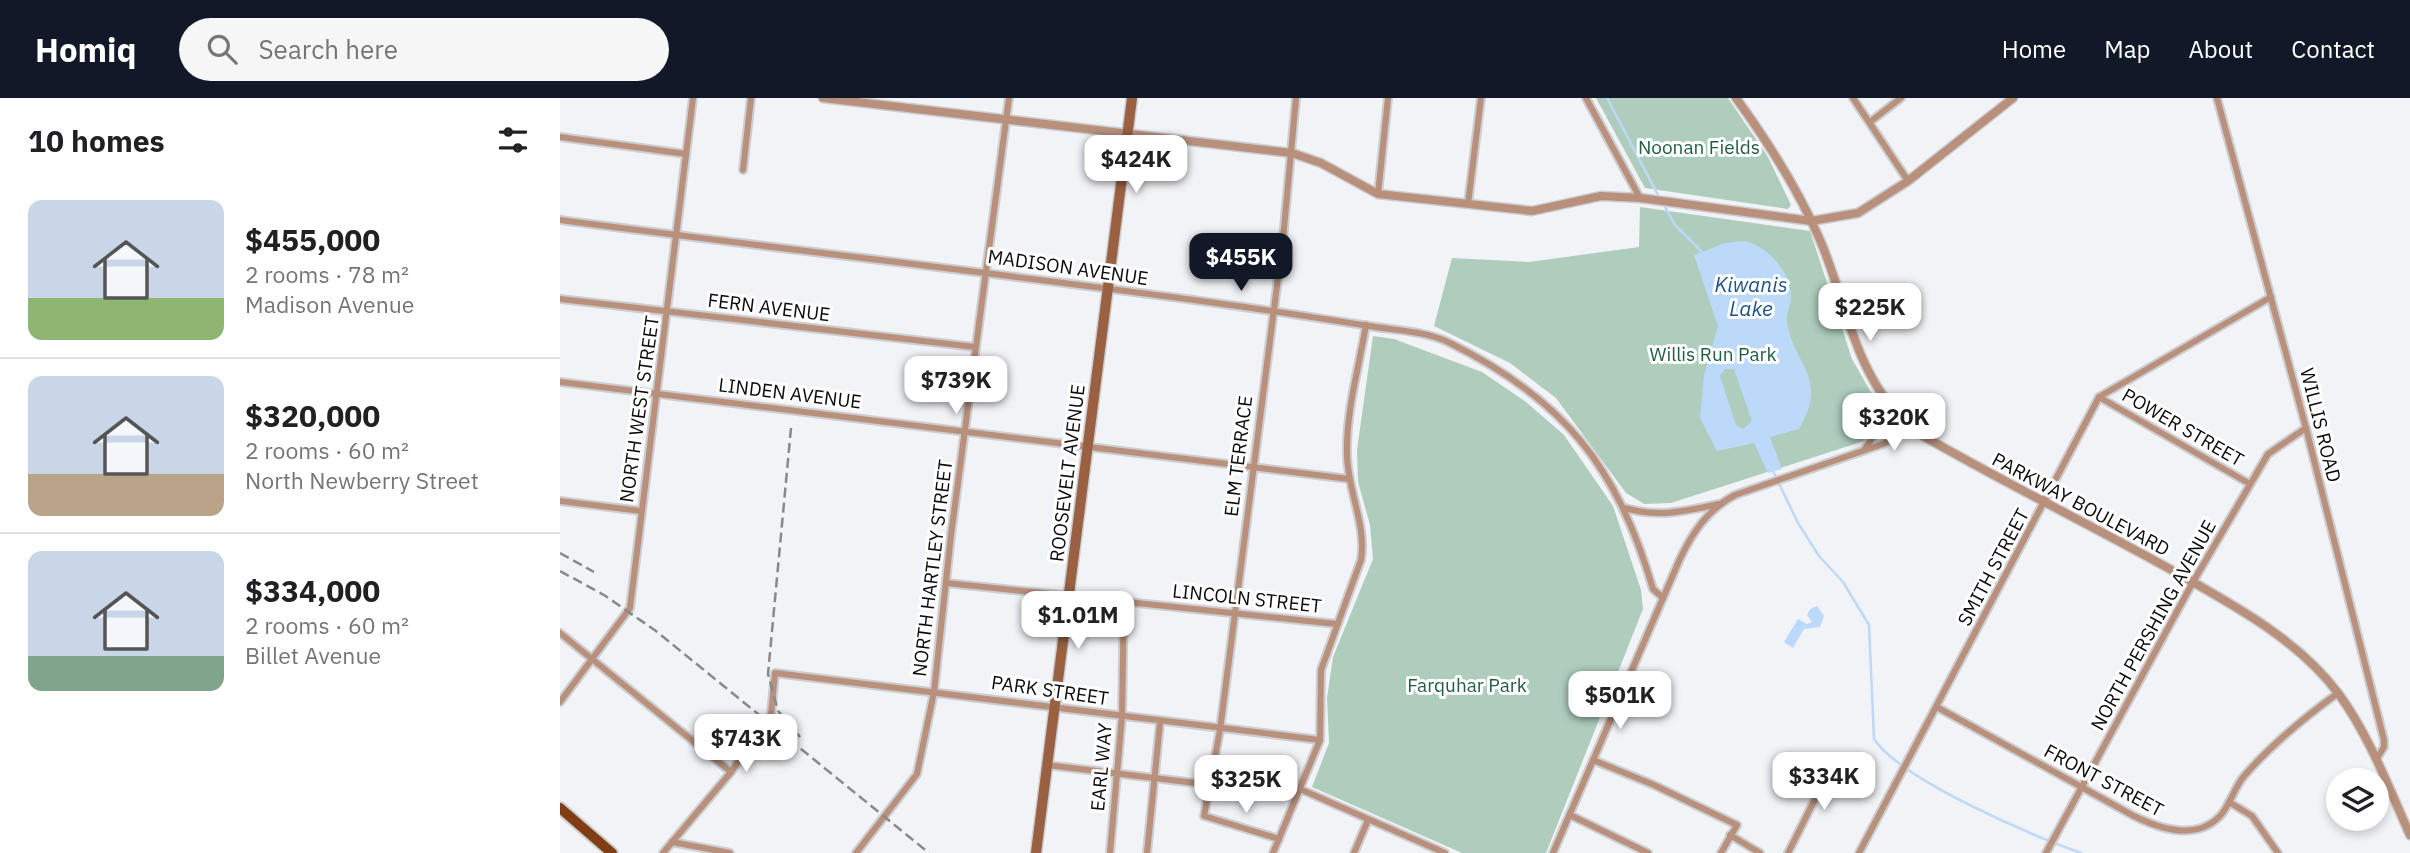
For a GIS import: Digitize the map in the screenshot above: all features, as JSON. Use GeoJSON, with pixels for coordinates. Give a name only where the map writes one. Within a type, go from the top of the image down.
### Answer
{"type":"FeatureCollection","features":[{"type":"Feature","properties":{"kind":"main road","name":"ROOSEVELT AVENUE"},"geometry":{"type":"LineString","coordinates":[[1036,853],[1132,98]]}},
{"type":"Feature","properties":{"kind":"main road"},"geometry":{"type":"LineString","coordinates":[[560,808],[612,853]]}},
{"type":"Feature","properties":{"kind":"street","name":"NORTH WEST STREET"},"geometry":{"type":"LineString","coordinates":[[560,702],[630,608],[693,98]]}},
{"type":"Feature","properties":{"kind":"street"},"geometry":{"type":"LineString","coordinates":[[743,170],[751,98]]}},
{"type":"Feature","properties":{"kind":"street"},"geometry":{"type":"LineString","coordinates":[[823,98],[877,101],[1007,121],[1127,132],[1292,153],[1321,163],[1378,194],[1532,211],[1601,196],[1673,202],[1811,220],[1858,213],[1908,181],[2013,98]]}},
{"type":"Feature","properties":{"kind":"street","name":"NORTH HARTLEY STREET"},"geometry":{"type":"LineString","coordinates":[[856,853],[918,775],[934,692],[964,430],[1009,98]]}},
{"type":"Feature","properties":{"kind":"street","name":"ELM TERRACE"},"geometry":{"type":"LineString","coordinates":[[1279,839],[1204,816],[1212,785],[1220,730],[1292,153],[1296,98]]}},
{"type":"Feature","properties":{"kind":"street"},"geometry":{"type":"LineString","coordinates":[[1378,194],[1388,98]]}},
{"type":"Feature","properties":{"kind":"street"},"geometry":{"type":"LineString","coordinates":[[1468,204],[1481,98]]}},
{"type":"Feature","properties":{"kind":"street"},"geometry":{"type":"LineString","coordinates":[[1586,98],[1645,199]]}},
{"type":"Feature","properties":{"kind":"street","name":"PARKWAY BOULEVARD"},"geometry":{"type":"LineString","coordinates":[[1736,98],[1768,143],[1811,220],[1835,280],[1858,355],[1882,396],[1911,428],[2193,582],[2246,613],[2302,655],[2338,693],[2376,760],[2410,835]]}},
{"type":"Feature","properties":{"kind":"street"},"geometry":{"type":"LineString","coordinates":[[1853,98],[1908,181]]}},
{"type":"Feature","properties":{"kind":"street"},"geometry":{"type":"LineString","coordinates":[[1870,122],[1901,98]]}},
{"type":"Feature","properties":{"kind":"street","name":"WILLIS ROAD"},"geometry":{"type":"LineString","coordinates":[[2217,98],[2272,297],[2384,740],[2376,760]]}},
{"type":"Feature","properties":{"kind":"street"},"geometry":{"type":"LineString","coordinates":[[560,137],[686,153]]}},
{"type":"Feature","properties":{"kind":"street","name":"MADISON AVENUE"},"geometry":{"type":"LineString","coordinates":[[560,220],[986,271],[1366,325],[1444,340],[1525,387],[1555,411],[1601,466],[1625,508],[1653,589],[1663,598]]}},
{"type":"Feature","properties":{"kind":"street"},"geometry":{"type":"LineString","coordinates":[[2099,397],[2272,297]]}},
{"type":"Feature","properties":{"kind":"street","name":"FERN AVENUE"},"geometry":{"type":"LineString","coordinates":[[560,299],[975,347]]}},
{"type":"Feature","properties":{"kind":"street"},"geometry":{"type":"LineString","coordinates":[[1273,853],[1320,740],[1321,670],[1363,549],[1346,451],[1366,325]]}},
{"type":"Feature","properties":{"kind":"street","name":"LINDEN AVENUE"},"geometry":{"type":"LineString","coordinates":[[560,382],[1349,479]]}},
{"type":"Feature","properties":{"kind":"street"},"geometry":{"type":"LineString","coordinates":[[1864,451],[1878,430],[1882,396]]}},
{"type":"Feature","properties":{"kind":"street","name":"POWER STREET"},"geometry":{"type":"LineString","coordinates":[[2099,397],[2250,484]]}},
{"type":"Feature","properties":{"kind":"street","name":"SMITH STREET"},"geometry":{"type":"LineString","coordinates":[[1859,853],[2099,397]]}},
{"type":"Feature","properties":{"kind":"street"},"geometry":{"type":"LineString","coordinates":[[1625,508],[1656,515],[1719,503],[1788,476],[1864,451],[1911,428]]}},
{"type":"Feature","properties":{"kind":"street","name":"NORTH PERSHING AVENUE"},"geometry":{"type":"LineString","coordinates":[[2046,853],[2193,582],[2268,454],[2306,428]]}},
{"type":"Feature","properties":{"kind":"street"},"geometry":{"type":"LineString","coordinates":[[560,501],[641,512]]}},
{"type":"Feature","properties":{"kind":"street"},"geometry":{"type":"LineString","coordinates":[[1553,853],[1688,541],[1719,503]]}},
{"type":"Feature","properties":{"kind":"street","name":"LINCOLN STREET"},"geometry":{"type":"LineString","coordinates":[[946,583],[1337,624]]}},
{"type":"Feature","properties":{"kind":"street","name":"EARL WAY"},"geometry":{"type":"LineString","coordinates":[[1110,853],[1122,716],[1124,600]]}},
{"type":"Feature","properties":{"kind":"street"},"geometry":{"type":"LineString","coordinates":[[560,633],[730,772],[663,853]]}},
{"type":"Feature","properties":{"kind":"street","name":"PARK STREET"},"geometry":{"type":"LineString","coordinates":[[730,772],[771,715],[775,673],[1055,706],[1160,723],[1320,740]]}},
{"type":"Feature","properties":{"kind":"street","name":"FRONT STREET"},"geometry":{"type":"LineString","coordinates":[[1937,706],[2081,787],[2160,828],[2179,832],[2199,828],[2219,817],[2243,776],[2308,715],[2338,693]]}},
{"type":"Feature","properties":{"kind":"street"},"geometry":{"type":"LineString","coordinates":[[1147,853],[1160,723]]}},
{"type":"Feature","properties":{"kind":"street"},"geometry":{"type":"LineString","coordinates":[[1788,853],[1835,759]]}},
{"type":"Feature","properties":{"kind":"street"},"geometry":{"type":"LineString","coordinates":[[1593,760],[1654,785],[1737,825],[1721,853]]}},
{"type":"Feature","properties":{"kind":"street"},"geometry":{"type":"LineString","coordinates":[[1047,765],[1212,785]]}},
{"type":"Feature","properties":{"kind":"street"},"geometry":{"type":"LineString","coordinates":[[1300,789],[1445,853]]}},
{"type":"Feature","properties":{"kind":"street"},"geometry":{"type":"LineString","coordinates":[[2229,802],[2252,816],[2278,853]]}},
{"type":"Feature","properties":{"kind":"street"},"geometry":{"type":"LineString","coordinates":[[1570,815],[1648,853]]}},
{"type":"Feature","properties":{"kind":"street"},"geometry":{"type":"LineString","coordinates":[[1354,853],[1368,820]]}},
{"type":"Feature","properties":{"kind":"street"},"geometry":{"type":"LineString","coordinates":[[1730,835],[1760,853]]}},
{"type":"Feature","properties":{"kind":"street"},"geometry":{"type":"LineString","coordinates":[[672,842],[730,853]]}},
{"type":"Feature","properties":{"kind":"street"},"geometry":{"type":"LineString","coordinates":[[1420,853],[1424,844]]}},
{"type":"Feature","properties":{"kind":"green space","name":"Noonan Fields"},"geometry":{"type":"Polygon","coordinates":[[[1596,98],[1728,98],[1768,157],[1791,205],[1788,209],[1645,188],[1596,98]]]}},
{"type":"Feature","properties":{"kind":"green space","name":"Willis Run Park"},"geometry":{"type":"Polygon","coordinates":[[[1640,207],[1810,231],[1852,359],[1876,401],[1877,425],[1864,441],[1671,503],[1644,504],[1626,493],[1556,398],[1510,363],[1434,326],[1452,258],[1529,262],[1639,247],[1640,207]]]}},
{"type":"Feature","properties":{"kind":"green space","name":"Farquhar Park"},"geometry":{"type":"Polygon","coordinates":[[[1373,336],[1394,339],[1482,372],[1526,402],[1564,435],[1613,506],[1641,590],[1643,609],[1546,853],[1462,853],[1312,787],[1329,743],[1327,698],[1333,657],[1373,559],[1370,525],[1358,482],[1357,450],[1373,336]]]}},
{"type":"Feature","properties":{"kind":"water","name":"Kiwanis Lake"},"geometry":{"type":"Polygon","coordinates":[[[1745,241],[1753,244],[1769,254],[1782,269],[1790,286],[1791,302],[1787,318],[1790,336],[1810,383],[1808,411],[1799,429],[1770,437],[1782,469],[1768,473],[1754,443],[1717,451],[1700,418],[1704,375],[1718,326],[1694,255],[1725,243],[1745,241]],[[1725,369],[1720,376],[1736,425],[1743,429],[1751,422],[1751,418],[1734,369],[1725,369]]]}},
{"type":"Feature","properties":{"kind":"water"},"geometry":{"type":"Polygon","coordinates":[[[1817,606],[1824,616],[1820,627],[1804,629],[1793,648],[1784,642],[1798,619],[1807,624],[1812,622],[1807,615],[1810,609],[1817,606]]]}},
{"type":"Feature","properties":{"kind":"waterway"},"geometry":{"type":"LineString","coordinates":[[1607,98],[1659,197]]}},
{"type":"Feature","properties":{"kind":"waterway"},"geometry":{"type":"LineString","coordinates":[[1663,203],[1675,225],[1701,251]]}},
{"type":"Feature","properties":{"kind":"waterway"},"geometry":{"type":"LineString","coordinates":[[1773,471],[1798,523],[1819,556],[1843,582],[1869,625],[1874,739],[1911,772],[1938,788],[2001,820],[2081,853]]}},
{"type":"Feature","properties":{"kind":"railway"},"geometry":{"type":"LineString","coordinates":[[791,428],[768,674],[778,711],[800,737]]}},
{"type":"Feature","properties":{"kind":"railway"},"geometry":{"type":"LineString","coordinates":[[560,553],[594,572]]}},
{"type":"Feature","properties":{"kind":"railway"},"geometry":{"type":"LineString","coordinates":[[560,571],[604,595],[656,631],[929,853]]}}]}
